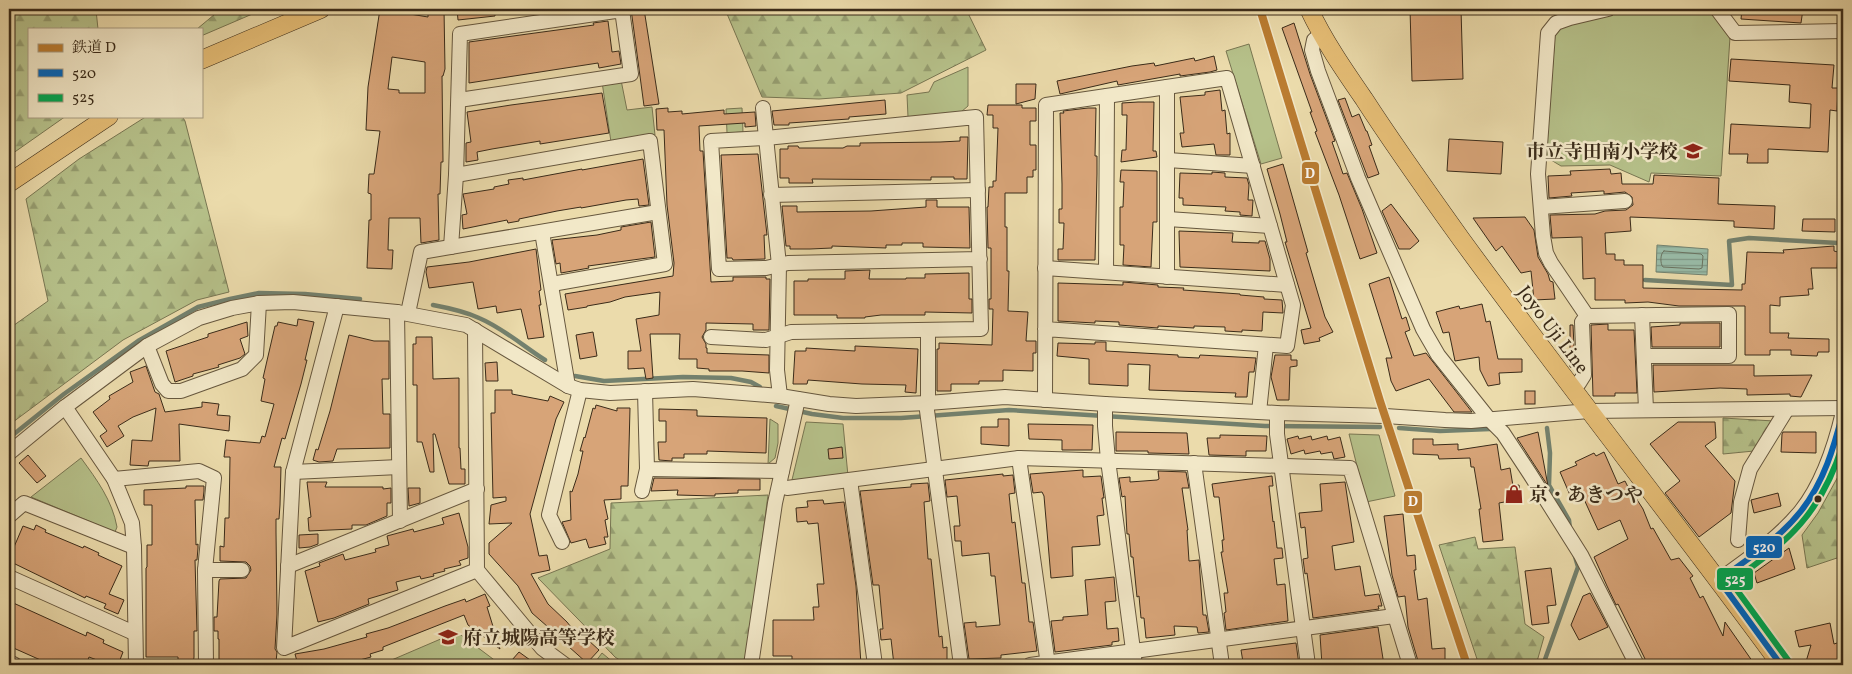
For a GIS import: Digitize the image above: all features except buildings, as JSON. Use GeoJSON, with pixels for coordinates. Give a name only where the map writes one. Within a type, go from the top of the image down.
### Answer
{"type":"FeatureCollection","features":[{"type":"Feature","properties":{"kind":"main road"},"geometry":{"type":"LineString","coordinates":[[202,60],[321,9]]}},
{"type":"Feature","properties":{"kind":"main road","name":"Joyo Uji Line"},"geometry":{"type":"LineString","coordinates":[[1309,9],[1321,35],[1393,144],[1503,297],[1719,580],[1781,665]]}},
{"type":"Feature","properties":{"kind":"main road"},"geometry":{"type":"LineString","coordinates":[[9,183],[106,118]]}},
{"type":"Feature","properties":{"kind":"street"},"geometry":{"type":"LineString","coordinates":[[1587,316],[1546,253],[1538,166],[1548,33],[1556,23],[1608,9]]}},
{"type":"Feature","properties":{"kind":"street"},"geometry":{"type":"LineString","coordinates":[[1717,9],[1735,33],[1843,31]]}},
{"type":"Feature","properties":{"kind":"street"},"geometry":{"type":"LineString","coordinates":[[451,247],[456,175],[460,34],[622,10],[631,74],[459,100]]}},
{"type":"Feature","properties":{"kind":"street"},"geometry":{"type":"LineString","coordinates":[[1321,35],[1314,40],[1312,50],[1318,71],[1358,178],[1422,329],[1438,355],[1503,434],[1566,530],[1581,555],[1637,665]]}},
{"type":"Feature","properties":{"kind":"street"},"geometry":{"type":"LineString","coordinates":[[1045,329],[1287,346],[1293,305],[1227,78],[1046,105],[1045,268],[1045,329],[1045,400]]}},
{"type":"Feature","properties":{"kind":"street"},"geometry":{"type":"LineString","coordinates":[[1167,277],[1168,87]]}},
{"type":"Feature","properties":{"kind":"street"},"geometry":{"type":"LineString","coordinates":[[1106,272],[1107,96]]}},
{"type":"Feature","properties":{"kind":"street"},"geometry":{"type":"LineString","coordinates":[[763,108],[779,265],[777,370],[780,396]]}},
{"type":"Feature","properties":{"kind":"street"},"geometry":{"type":"LineString","coordinates":[[711,337],[766,340],[791,332],[981,329],[980,259],[976,117],[766,138],[711,141],[719,269],[766,268],[788,263],[980,259]]}},
{"type":"Feature","properties":{"kind":"street"},"geometry":{"type":"LineString","coordinates":[[456,175],[650,141],[665,264],[552,284]]}},
{"type":"Feature","properties":{"kind":"street"},"geometry":{"type":"LineString","coordinates":[[1168,160],[1253,166]]}},
{"type":"Feature","properties":{"kind":"street"},"geometry":{"type":"LineString","coordinates":[[771,194],[978,190]]}},
{"type":"Feature","properties":{"kind":"street"},"geometry":{"type":"LineString","coordinates":[[1541,207],[1625,201]]}},
{"type":"Feature","properties":{"kind":"street"},"geometry":{"type":"LineString","coordinates":[[400,521],[399,467],[403,312],[421,252],[658,212]]}},
{"type":"Feature","properties":{"kind":"street"},"geometry":{"type":"LineString","coordinates":[[1168,219],[1270,226]]}},
{"type":"Feature","properties":{"kind":"street"},"geometry":{"type":"LineString","coordinates":[[542,232],[574,388],[549,515],[562,542]]}},
{"type":"Feature","properties":{"kind":"street"},"geometry":{"type":"LineString","coordinates":[[1045,268],[1287,285]]}},
{"type":"Feature","properties":{"kind":"street"},"geometry":{"type":"LineString","coordinates":[[9,453],[65,407],[147,346],[199,318],[232,308],[259,303],[293,302],[403,312],[466,324],[574,388],[610,393],[692,389],[780,396],[796,407],[856,406],[927,410],[1005,397],[1104,408],[1259,412],[1277,423],[1385,416],[1471,421],[1489,418],[1646,410],[1843,408]]}},
{"type":"Feature","properties":{"kind":"street"},"geometry":{"type":"LineString","coordinates":[[147,346],[162,384],[168,390],[181,391],[242,369],[256,356],[259,303]]}},
{"type":"Feature","properties":{"kind":"street"},"geometry":{"type":"LineString","coordinates":[[337,306],[293,472],[284,648],[477,570]]}},
{"type":"Feature","properties":{"kind":"street"},"geometry":{"type":"LineString","coordinates":[[1572,389],[1584,376],[1582,322],[1587,316],[1728,314],[1730,356],[1644,356]]}},
{"type":"Feature","properties":{"kind":"street"},"geometry":{"type":"LineString","coordinates":[[1642,315],[1646,410]]}},
{"type":"Feature","properties":{"kind":"street"},"geometry":{"type":"LineString","coordinates":[[475,330],[477,570],[542,648],[565,665]]}},
{"type":"Feature","properties":{"kind":"street"},"geometry":{"type":"LineString","coordinates":[[928,331],[927,410],[961,665]]}},
{"type":"Feature","properties":{"kind":"street"},"geometry":{"type":"LineString","coordinates":[[1259,412],[1266,345]]}},
{"type":"Feature","properties":{"kind":"street"},"geometry":{"type":"LineString","coordinates":[[642,492],[647,469],[645,391]]}},
{"type":"Feature","properties":{"kind":"street"},"geometry":{"type":"LineString","coordinates":[[65,407],[114,479],[132,522],[136,665]]}},
{"type":"Feature","properties":{"kind":"street"},"geometry":{"type":"LineString","coordinates":[[751,665],[763,576],[796,407]]}},
{"type":"Feature","properties":{"kind":"street"},"geometry":{"type":"LineString","coordinates":[[1104,408],[1108,460],[1134,658]]}},
{"type":"Feature","properties":{"kind":"street"},"geometry":{"type":"LineString","coordinates":[[1738,540],[1741,502],[1750,469],[1787,409]]}},
{"type":"Feature","properties":{"kind":"street"},"geometry":{"type":"LineString","coordinates":[[1719,580],[1777,536],[1801,510],[1826,467],[1843,412]]}},
{"type":"Feature","properties":{"kind":"street"},"geometry":{"type":"LineString","coordinates":[[1277,423],[1308,665]]}},
{"type":"Feature","properties":{"kind":"street"},"geometry":{"type":"LineString","coordinates":[[1019,458],[1047,664]]}},
{"type":"Feature","properties":{"kind":"street"},"geometry":{"type":"LineString","coordinates":[[787,488],[1019,458],[1350,468],[1410,665]]}},
{"type":"Feature","properties":{"kind":"street"},"geometry":{"type":"LineString","coordinates":[[1194,463],[1222,665]]}},
{"type":"Feature","properties":{"kind":"street"},"geometry":{"type":"LineString","coordinates":[[293,472],[399,467]]}},
{"type":"Feature","properties":{"kind":"street"},"geometry":{"type":"LineString","coordinates":[[647,469],[782,471]]}},
{"type":"Feature","properties":{"kind":"street"},"geometry":{"type":"LineString","coordinates":[[114,479],[199,471],[214,478],[205,570],[206,665]]}},
{"type":"Feature","properties":{"kind":"street"},"geometry":{"type":"LineString","coordinates":[[850,480],[875,665]]}},
{"type":"Feature","properties":{"kind":"street"},"geometry":{"type":"LineString","coordinates":[[288,566],[476,489]]}},
{"type":"Feature","properties":{"kind":"street"},"geometry":{"type":"LineString","coordinates":[[9,516],[24,503],[134,546]]}},
{"type":"Feature","properties":{"kind":"street"},"geometry":{"type":"LineString","coordinates":[[205,570],[242,570]]}},
{"type":"Feature","properties":{"kind":"street"},"geometry":{"type":"LineString","coordinates":[[9,577],[134,633]]}},
{"type":"Feature","properties":{"kind":"street"},"geometry":{"type":"LineString","coordinates":[[1030,665],[1134,658],[1219,640],[1394,616]]}},
{"type":"Feature","properties":{"kind":"street"},"geometry":{"type":"LineString","coordinates":[[9,662],[15,665]]}},
{"type":"Feature","properties":{"kind":"green space"},"geometry":{"type":"Polygon","coordinates":[[[9,9],[98,9],[96,10],[98,28],[28,28],[28,118],[63,118],[9,156],[9,9]]]}},
{"type":"Feature","properties":{"kind":"green space"},"geometry":{"type":"Polygon","coordinates":[[[221,9],[264,9],[202,36],[202,28],[198,28],[221,9]]]}},
{"type":"Feature","properties":{"kind":"green space"},"geometry":{"type":"Polygon","coordinates":[[[725,9],[966,9],[986,50],[901,93],[819,99],[762,97],[725,9]]]}},
{"type":"Feature","properties":{"kind":"green space"},"geometry":{"type":"Polygon","coordinates":[[[1641,9],[1712,10],[1730,37],[1721,176],[1651,173],[1649,182],[1610,165],[1561,166],[1546,157],[1555,34],[1560,28],[1571,23],[1641,9]]]}},
{"type":"Feature","properties":{"kind":"green space"},"geometry":{"type":"Polygon","coordinates":[[[1249,44],[1282,158],[1261,164],[1226,51],[1249,44]]]}},
{"type":"Feature","properties":{"kind":"green space"},"geometry":{"type":"Polygon","coordinates":[[[968,67],[968,106],[961,112],[908,117],[907,95],[929,92],[934,82],[968,67]]]}},
{"type":"Feature","properties":{"kind":"green space"},"geometry":{"type":"Polygon","coordinates":[[[621,80],[627,110],[652,107],[655,135],[611,142],[602,82],[621,80]]]}},
{"type":"Feature","properties":{"kind":"green space"},"geometry":{"type":"Polygon","coordinates":[[[742,108],[743,132],[727,133],[726,109],[742,108]]]}},
{"type":"Feature","properties":{"kind":"green space"},"geometry":{"type":"Polygon","coordinates":[[[144,118],[183,118],[229,292],[197,300],[123,340],[9,425],[9,327],[48,301],[26,199],[79,159],[144,118]]]}},
{"type":"Feature","properties":{"kind":"green space"},"geometry":{"type":"Polygon","coordinates":[[[1723,418],[1774,421],[1754,451],[1723,454],[1723,418]]]}},
{"type":"Feature","properties":{"kind":"green space"},"geometry":{"type":"Polygon","coordinates":[[[770,419],[778,424],[778,443],[775,458],[768,464],[770,419]]]}},
{"type":"Feature","properties":{"kind":"green space"},"geometry":{"type":"Polygon","coordinates":[[[806,422],[843,424],[848,476],[791,484],[806,422]]]}},
{"type":"Feature","properties":{"kind":"green space"},"geometry":{"type":"Polygon","coordinates":[[[1349,434],[1379,435],[1395,496],[1366,502],[1349,434]]]}},
{"type":"Feature","properties":{"kind":"green space"},"geometry":{"type":"Polygon","coordinates":[[[81,458],[108,499],[115,517],[117,527],[115,532],[31,497],[81,458]]]}},
{"type":"Feature","properties":{"kind":"green space"},"geometry":{"type":"Polygon","coordinates":[[[1840,473],[1843,497],[1843,556],[1807,568],[1802,535],[1818,513],[1840,473]]]}},
{"type":"Feature","properties":{"kind":"green space"},"geometry":{"type":"Polygon","coordinates":[[[768,495],[746,665],[627,665],[615,657],[538,578],[610,549],[611,503],[768,495]]]}},
{"type":"Feature","properties":{"kind":"green space"},"geometry":{"type":"Polygon","coordinates":[[[1475,537],[1478,549],[1515,547],[1525,624],[1544,637],[1536,665],[1479,665],[1439,545],[1475,537]]]}},
{"type":"Feature","properties":{"kind":"green space"},"geometry":{"type":"Polygon","coordinates":[[[457,632],[501,665],[380,665],[457,632]]]}},
{"type":"Feature","properties":{"kind":"green space"},"geometry":{"type":"Polygon","coordinates":[[[602,653],[614,663],[612,665],[593,665],[602,653]]]}},
{"type":"Feature","properties":{"kind":"water"},"geometry":{"type":"Polygon","coordinates":[[[1657,245],[1708,249],[1707,275],[1656,272],[1657,245]]]}},
{"type":"Feature","properties":{"kind":"waterway"},"geometry":{"type":"LineString","coordinates":[[1645,280],[1732,285],[1729,241],[1749,238],[1838,243]]}},
{"type":"Feature","properties":{"kind":"waterway"},"geometry":{"type":"LineString","coordinates":[[9,438],[64,394],[138,341],[198,307],[259,293],[305,294],[360,299]]}},
{"type":"Feature","properties":{"kind":"waterway"},"geometry":{"type":"LineString","coordinates":[[433,305],[462,312],[488,322],[545,360]]}},
{"type":"Feature","properties":{"kind":"waterway"},"geometry":{"type":"LineString","coordinates":[[575,376],[604,381],[683,377],[731,378],[751,382],[760,387]]}},
{"type":"Feature","properties":{"kind":"waterway"},"geometry":{"type":"LineString","coordinates":[[776,406],[812,414],[843,418],[901,418],[1009,410],[1265,426],[1380,427]]}},
{"type":"Feature","properties":{"kind":"waterway"},"geometry":{"type":"LineString","coordinates":[[1399,428],[1440,431],[1490,429]]}},
{"type":"Feature","properties":{"kind":"waterway"},"geometry":{"type":"LineString","coordinates":[[1547,428],[1550,453],[1549,485],[1569,520],[1570,529]]}},
{"type":"Feature","properties":{"kind":"waterway"},"geometry":{"type":"LineString","coordinates":[[1543,665],[1578,567],[1574,553]]}},
{"type":"Feature","properties":{"kind":"rail line","name":"D"},"geometry":{"type":"LineString","coordinates":[[1260,9],[1380,401],[1467,665]]}},
{"type":"Feature","properties":{"kind":"transit line","name":"520"},"geometry":{"type":"LineString","coordinates":[[1781,665],[1719,580],[1773,540],[1801,511],[1822,476],[1832,451],[1843,412]]}},
{"type":"Feature","properties":{"kind":"transit line","name":"525"},"geometry":{"type":"LineString","coordinates":[[1788,660],[1731,582],[1786,539],[1813,508],[1834,468],[1843,444]]}},
{"type":"Feature","properties":{"kind":"place","name":"市立寺田南小学校"},"geometry":{"type":"Point","coordinates":[1693,151]}},
{"type":"Feature","properties":{"kind":"place","name":"京・あきつや"},"geometry":{"type":"Point","coordinates":[1514,494]}},
{"type":"Feature","properties":{"kind":"place","name":"府立城陽高等学校"},"geometry":{"type":"Point","coordinates":[448,637]}}]}
